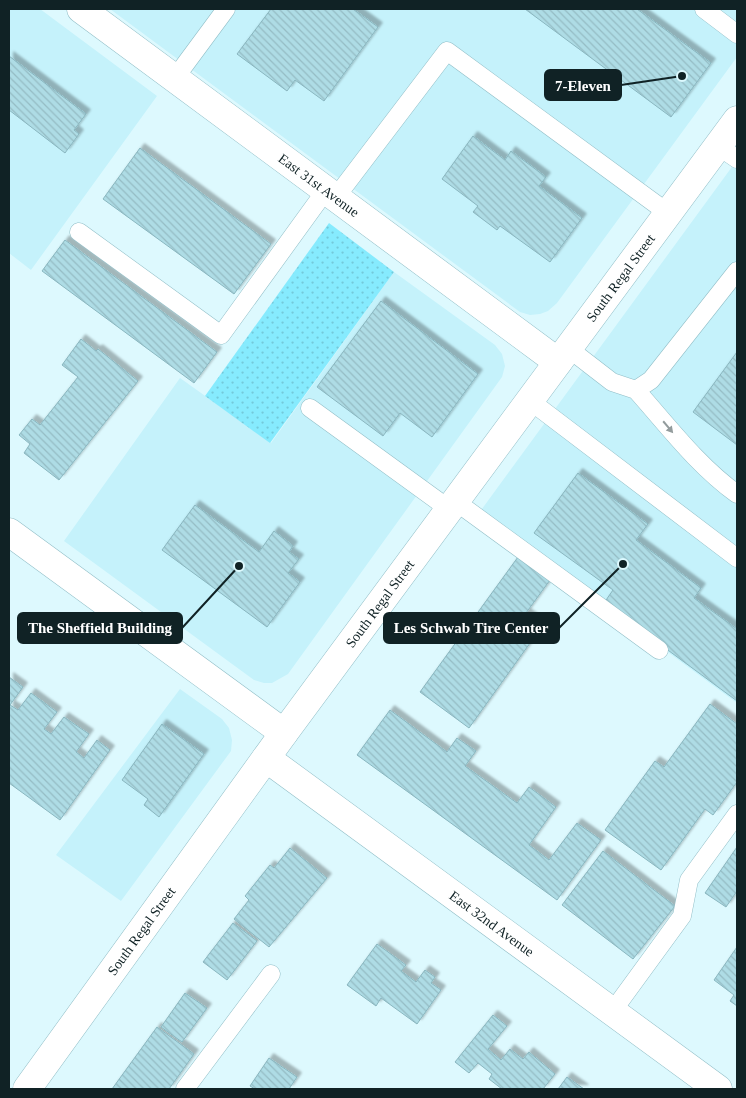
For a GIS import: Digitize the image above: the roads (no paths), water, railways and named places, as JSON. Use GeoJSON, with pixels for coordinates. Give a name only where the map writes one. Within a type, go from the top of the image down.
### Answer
{"type":"FeatureCollection","features":[{"type":"Feature","properties":{"kind":"street","name":"East 31st Avenue"},"geometry":{"type":"LineString","coordinates":[[82,9],[331,194],[563,355]]}},
{"type":"Feature","properties":{"kind":"street","name":"South Regal Street"},"geometry":{"type":"LineString","coordinates":[[27,1089],[284,733],[668,213],[728,152],[737,120]]}},
{"type":"Feature","properties":{"kind":"street"},"geometry":{"type":"LineString","coordinates":[[9,532],[284,733]]}},
{"type":"Feature","properties":{"kind":"street","name":"East 32nd Avenue"},"geometry":{"type":"LineString","coordinates":[[266,758],[718,1089]]}},
{"type":"Feature","properties":{"kind":"lane"},"geometry":{"type":"LineString","coordinates":[[175,78],[226,9]]}},
{"type":"Feature","properties":{"kind":"lane"},"geometry":{"type":"LineString","coordinates":[[704,9],[737,34]]}},
{"type":"Feature","properties":{"kind":"lane"},"geometry":{"type":"LineString","coordinates":[[79,232],[221,335],[331,194],[447,51],[668,213]]}},
{"type":"Feature","properties":{"kind":"lane"},"geometry":{"type":"LineString","coordinates":[[636,390],[651,380],[737,271]]}},
{"type":"Feature","properties":{"kind":"lane"},"geometry":{"type":"LineString","coordinates":[[563,355],[612,382],[636,390],[697,460],[737,494]]}},
{"type":"Feature","properties":{"kind":"lane"},"geometry":{"type":"LineString","coordinates":[[529,400],[737,558]]}},
{"type":"Feature","properties":{"kind":"lane"},"geometry":{"type":"LineString","coordinates":[[310,408],[659,650]]}},
{"type":"Feature","properties":{"kind":"lane"},"geometry":{"type":"LineString","coordinates":[[612,1012],[682,916],[689,880],[737,814]]}},
{"type":"Feature","properties":{"kind":"lane"},"geometry":{"type":"LineString","coordinates":[[185,1089],[271,974]]}},
{"type":"Feature","properties":{"kind":"place","name":"7-Eleven"},"geometry":{"type":"Point","coordinates":[682,76]}},
{"type":"Feature","properties":{"kind":"place","name":"Les Schwab Tire Center"},"geometry":{"type":"Point","coordinates":[623,564]}},
{"type":"Feature","properties":{"kind":"place","name":"The Sheffield Building"},"geometry":{"type":"Point","coordinates":[239,566]}}]}
